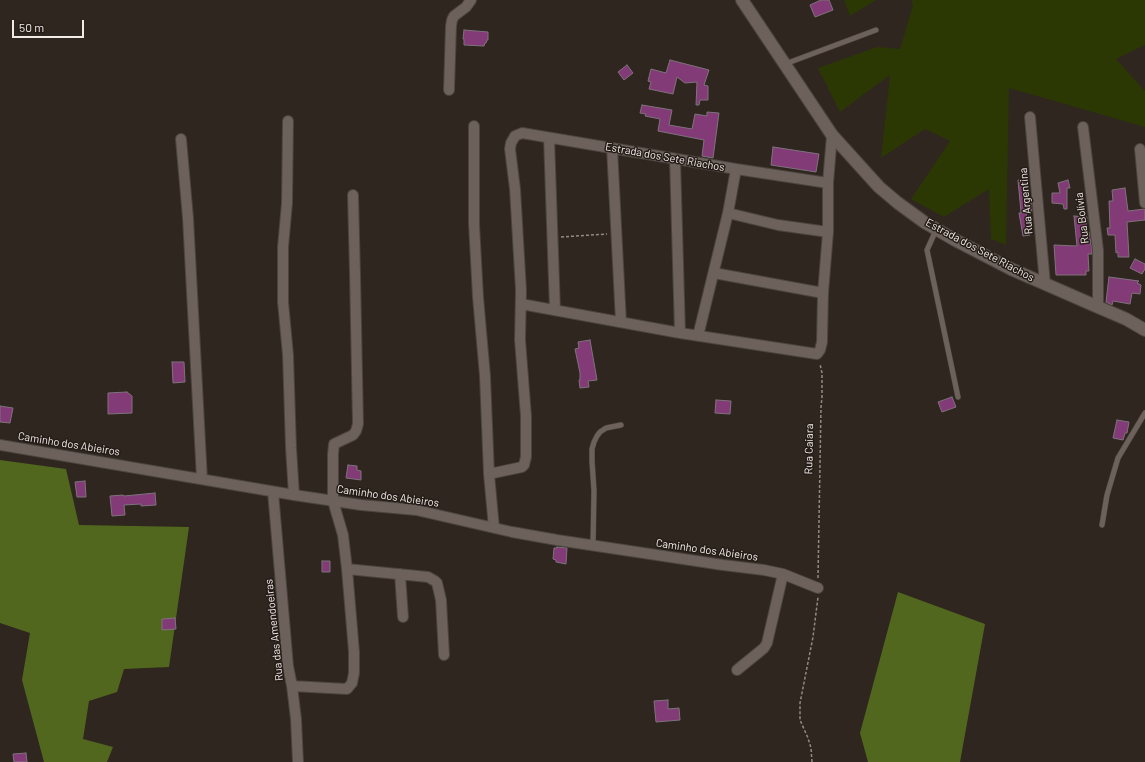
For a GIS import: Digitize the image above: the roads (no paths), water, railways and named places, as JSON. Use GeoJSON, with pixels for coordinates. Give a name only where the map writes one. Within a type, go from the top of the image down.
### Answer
{"type":"FeatureCollection","features":[{"type":"Feature","properties":{"kind":"street"},"geometry":{"type":"LineString","coordinates":[[449,90],[450,26],[454,16],[466,7],[471,0]]}},
{"type":"Feature","properties":{"kind":"street","name":"Estrada dos Sete Riachos"},"geometry":{"type":"LineString","coordinates":[[742,0],[832,135],[879,187],[898,203],[924,222],[1011,269],[1098,306],[1145,330]]}},
{"type":"Feature","properties":{"kind":"street","name":"Rua Argentina"},"geometry":{"type":"LineString","coordinates":[[1030,117],[1045,284]]}},
{"type":"Feature","properties":{"kind":"street"},"geometry":{"type":"LineString","coordinates":[[288,121],[286,203],[283,247],[283,302],[288,355],[294,495]]}},
{"type":"Feature","properties":{"kind":"street"},"geometry":{"type":"LineString","coordinates":[[474,126],[474,224],[478,297],[485,376],[489,443],[489,474],[494,528]]}},
{"type":"Feature","properties":{"kind":"street","name":"Rua Bolívia"},"geometry":{"type":"LineString","coordinates":[[1083,127],[1098,250],[1098,306]]}},
{"type":"Feature","properties":{"kind":"street","name":"Estrada dos Sete Riachos"},"geometry":{"type":"LineString","coordinates":[[521,304],[515,189],[510,149],[511,143],[515,136],[522,133],[828,183]]}},
{"type":"Feature","properties":{"kind":"street"},"geometry":{"type":"LineString","coordinates":[[489,474],[520,468],[525,462],[526,416],[520,323],[521,304],[680,333],[817,354],[820,350],[822,342],[823,293],[828,232],[828,183],[832,135]]}},
{"type":"Feature","properties":{"kind":"street"},"geometry":{"type":"LineString","coordinates":[[550,138],[555,310]]}},
{"type":"Feature","properties":{"kind":"street"},"geometry":{"type":"LineString","coordinates":[[181,139],[188,218],[202,479]]}},
{"type":"Feature","properties":{"kind":"street"},"geometry":{"type":"LineString","coordinates":[[612,148],[621,322]]}},
{"type":"Feature","properties":{"kind":"street"},"geometry":{"type":"LineString","coordinates":[[1140,149],[1145,203]]}},
{"type":"Feature","properties":{"kind":"street"},"geometry":{"type":"LineString","coordinates":[[675,159],[680,333]]}},
{"type":"Feature","properties":{"kind":"street"},"geometry":{"type":"LineString","coordinates":[[698,336],[728,213],[736,169]]}},
{"type":"Feature","properties":{"kind":"street","name":"Rua das Amendoeiras"},"geometry":{"type":"LineString","coordinates":[[273,492],[288,666],[292,686],[345,690],[351,685],[354,673],[354,652],[347,569],[342,535],[334,500],[333,445],[336,442],[353,435],[358,424],[356,274],[352,195]]}},
{"type":"Feature","properties":{"kind":"street"},"geometry":{"type":"LineString","coordinates":[[728,213],[778,225],[828,232]]}},
{"type":"Feature","properties":{"kind":"street"},"geometry":{"type":"LineString","coordinates":[[714,273],[823,293]]}},
{"type":"Feature","properties":{"kind":"street","name":"Caminho dos Abieiros"},"geometry":{"type":"LineString","coordinates":[[0,445],[273,492],[361,505],[416,510],[520,534],[764,570],[783,574],[818,588]]}},
{"type":"Feature","properties":{"kind":"street"},"geometry":{"type":"LineString","coordinates":[[347,569],[428,577],[437,583],[441,600],[444,655]]}},
{"type":"Feature","properties":{"kind":"street"},"geometry":{"type":"LineString","coordinates":[[400,574],[403,617]]}},
{"type":"Feature","properties":{"kind":"street"},"geometry":{"type":"LineString","coordinates":[[737,670],[764,648],[767,643],[783,574]]}},
{"type":"Feature","properties":{"kind":"street"},"geometry":{"type":"LineString","coordinates":[[292,686],[296,719],[298,762]]}},
{"type":"Feature","properties":{"kind":"lane"},"geometry":{"type":"LineString","coordinates":[[785,64],[876,30]]}},
{"type":"Feature","properties":{"kind":"lane"},"geometry":{"type":"LineString","coordinates":[[936,229],[927,250],[958,397]]}},
{"type":"Feature","properties":{"kind":"lane"},"geometry":{"type":"LineString","coordinates":[[1102,525],[1107,495],[1118,458],[1145,413]]}},
{"type":"Feature","properties":{"kind":"lane"},"geometry":{"type":"LineString","coordinates":[[593,545],[594,491],[592,449],[596,436],[600,432],[606,428],[621,425]]}}]}
